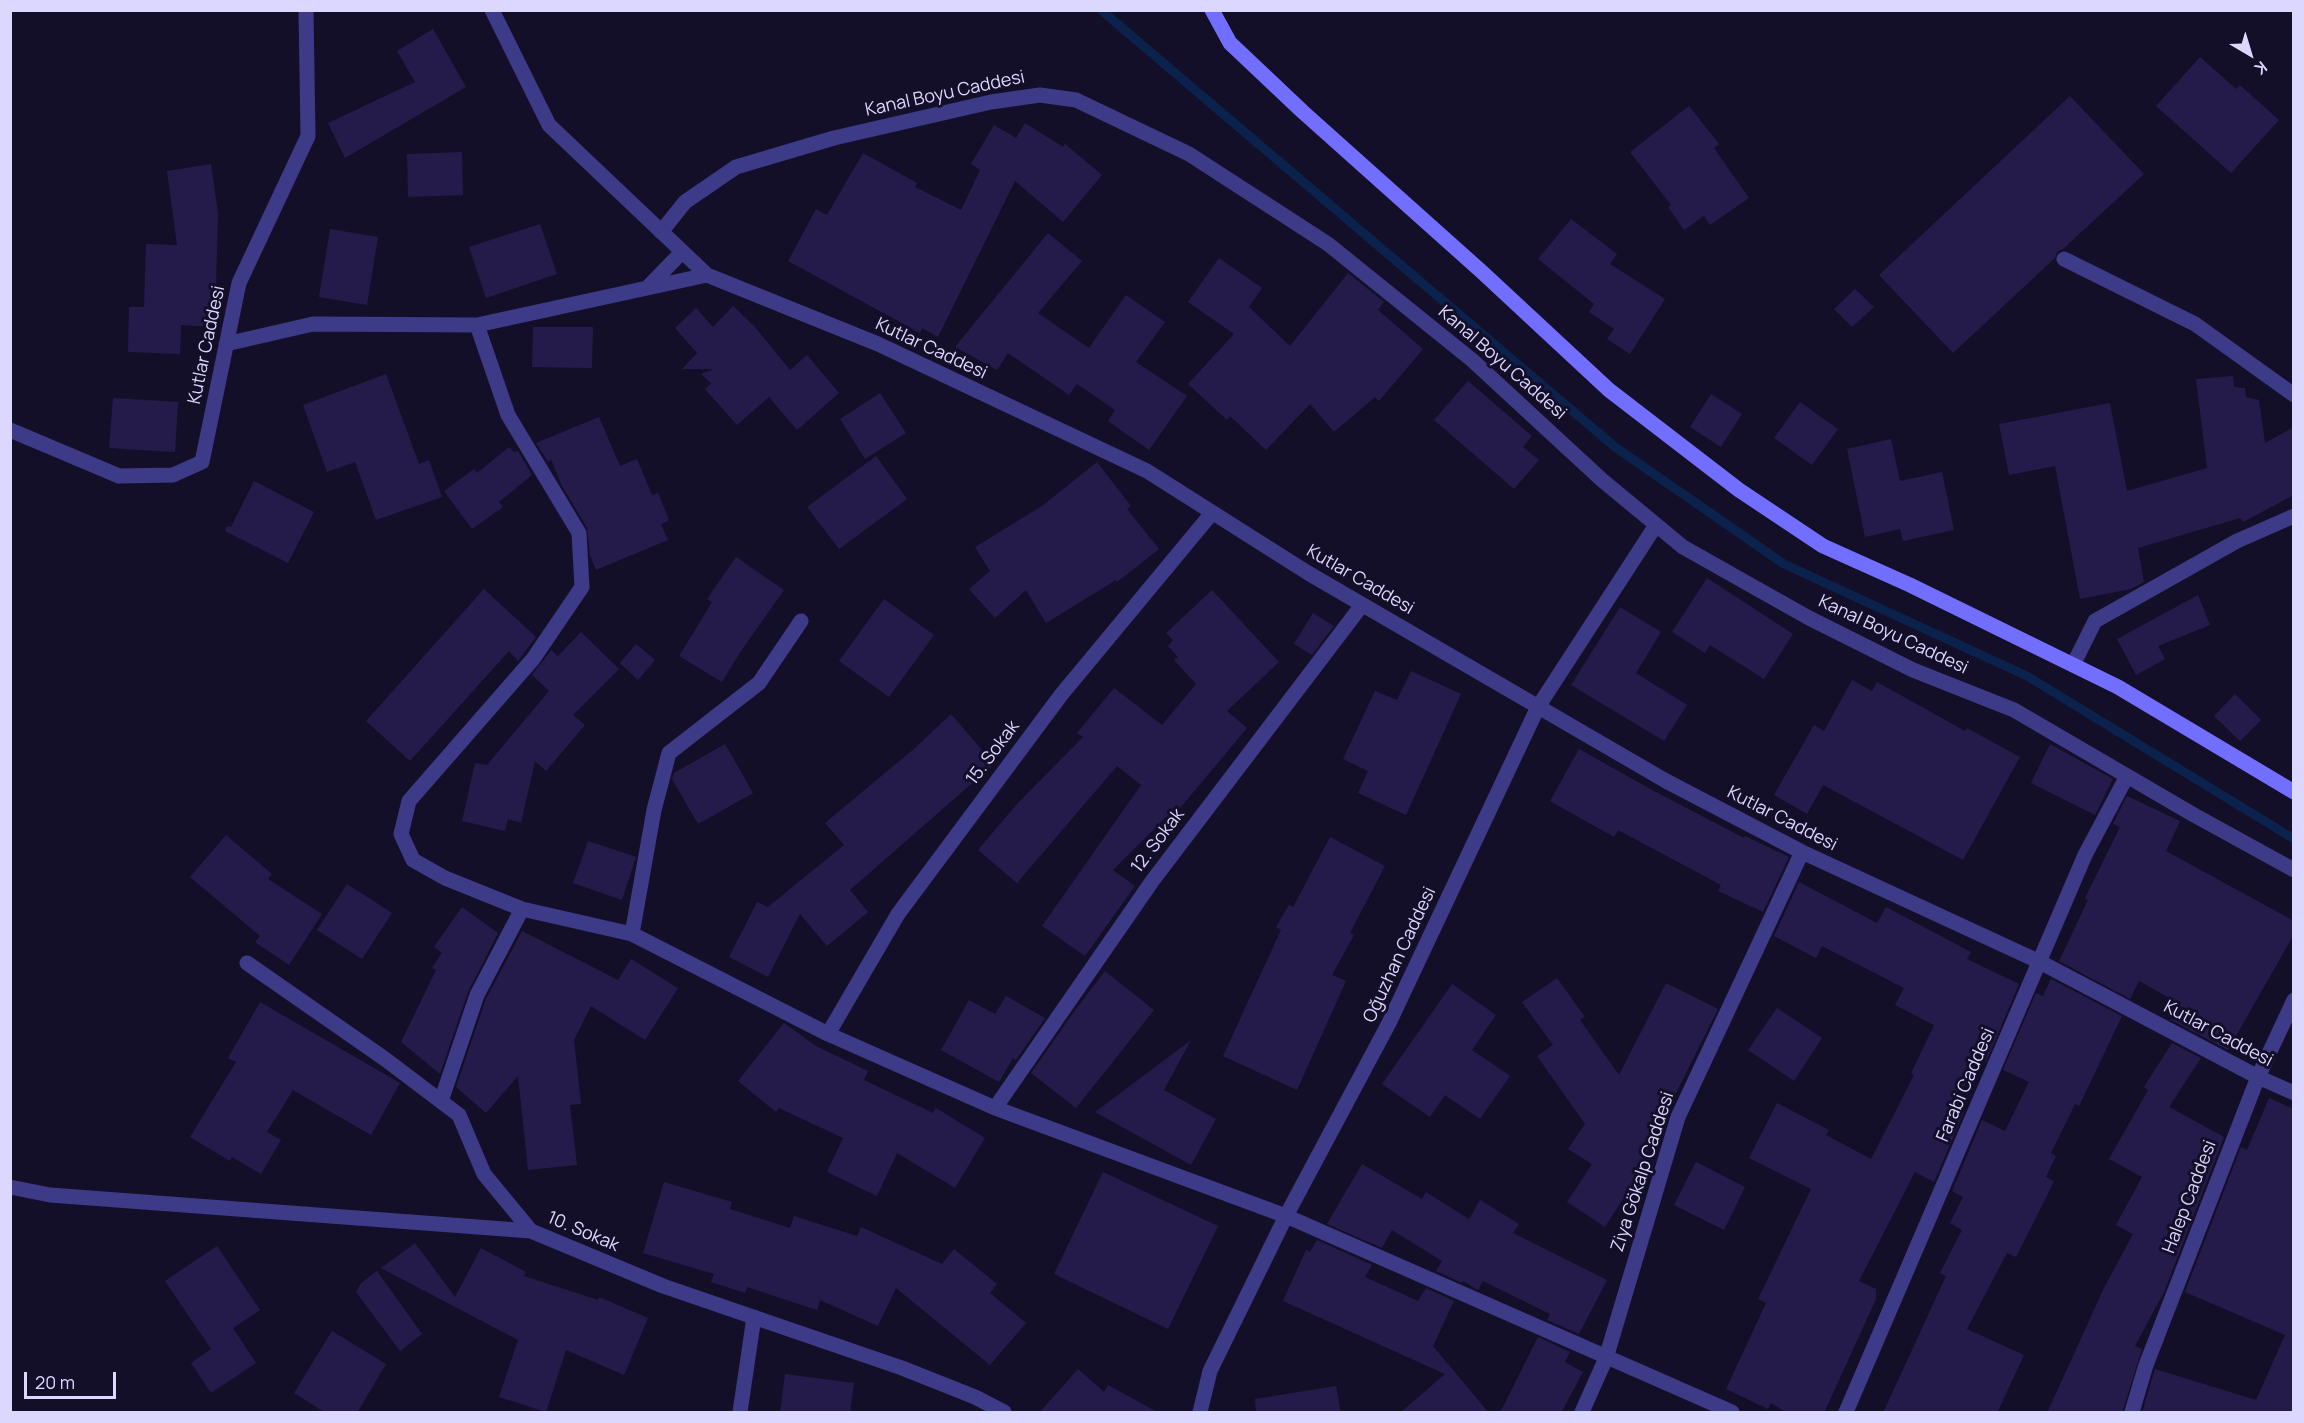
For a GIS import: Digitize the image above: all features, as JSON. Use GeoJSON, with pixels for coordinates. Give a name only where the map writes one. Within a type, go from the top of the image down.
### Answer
{"type":"FeatureCollection","features":[{"type":"Feature","properties":{"kind":"street","name":"Kutlar Caddesi"},"geometry":{"type":"LineString","coordinates":[[10,430],[119,476],[173,476],[202,462],[239,283],[308,136],[306,10]]}},
{"type":"Feature","properties":{"kind":"street","name":"Kutlar Caddesi"},"geometry":{"type":"LineString","coordinates":[[492,10],[549,125],[707,275],[878,344],[1147,471],[1362,605],[1666,781],[1802,852],[2040,962],[2258,1077],[2294,1093]]}},
{"type":"Feature","properties":{"kind":"street"},"geometry":{"type":"LineString","coordinates":[[1212,10],[1230,43],[1303,112],[1482,272],[1609,390],[1739,490],[1823,546],[1910,585],[2118,687],[2294,792]]}},
{"type":"Feature","properties":{"kind":"street","name":"Kanal Boyu Caddesi"},"geometry":{"type":"LineString","coordinates":[[661,232],[685,201],[736,167],[834,138],[991,102],[1040,94],[1076,100],[1189,154],[1328,244],[1472,360],[1602,480],[1683,547],[1809,618],[1913,670],[2014,710],[2294,870]]}},
{"type":"Feature","properties":{"kind":"street"},"geometry":{"type":"LineString","coordinates":[[648,287],[682,252]]}},
{"type":"Feature","properties":{"kind":"street"},"geometry":{"type":"LineString","coordinates":[[2064,259],[2194,324],[2294,395]]}},
{"type":"Feature","properties":{"kind":"street"},"geometry":{"type":"LineString","coordinates":[[226,344],[314,324],[477,325],[707,275]]}},
{"type":"Feature","properties":{"kind":"street"},"geometry":{"type":"LineString","coordinates":[[477,325],[508,415],[579,533],[582,587],[533,659],[409,801],[401,834],[413,860],[445,878],[522,909],[632,934],[828,1034],[995,1108],[1287,1216],[1732,1413]]}},
{"type":"Feature","properties":{"kind":"street","name":"15. Sokak"},"geometry":{"type":"LineString","coordinates":[[828,1034],[898,914],[1061,695],[1212,513]]}},
{"type":"Feature","properties":{"kind":"street"},"geometry":{"type":"LineString","coordinates":[[2073,665],[2096,621],[2237,541],[2294,516]]}},
{"type":"Feature","properties":{"kind":"street","name":"Oğuzhan Caddesi"},"geometry":{"type":"LineString","coordinates":[[1200,1413],[1210,1371],[1287,1216],[1389,1023],[1538,707],[1656,525]]}},
{"type":"Feature","properties":{"kind":"street","name":"12. Sokak"},"geometry":{"type":"LineString","coordinates":[[995,1108],[1153,880],[1362,605]]}},
{"type":"Feature","properties":{"kind":"street"},"geometry":{"type":"LineString","coordinates":[[632,934],[654,810],[669,753],[759,683],[801,621]]}},
{"type":"Feature","properties":{"kind":"street","name":"Farabi Caddesi"},"geometry":{"type":"LineString","coordinates":[[1846,1413],[2085,855],[2127,776]]}},
{"type":"Feature","properties":{"kind":"street","name":"Ziya Gökalp Caddesi"},"geometry":{"type":"LineString","coordinates":[[1582,1413],[1606,1358],[1678,1117],[1802,852]]}},
{"type":"Feature","properties":{"kind":"street"},"geometry":{"type":"LineString","coordinates":[[441,1101],[477,995],[522,909]]}},
{"type":"Feature","properties":{"kind":"street"},"geometry":{"type":"LineString","coordinates":[[247,963],[385,1059],[459,1115],[484,1174],[531,1231]]}},
{"type":"Feature","properties":{"kind":"street","name":"Halep Caddesi"},"geometry":{"type":"LineString","coordinates":[[2132,1413],[2146,1365],[2258,1077],[2294,1000]]}},
{"type":"Feature","properties":{"kind":"street","name":"10. Sokak"},"geometry":{"type":"LineString","coordinates":[[10,1187],[50,1195],[531,1231],[663,1286],[902,1368],[975,1397],[1004,1413]]}},
{"type":"Feature","properties":{"kind":"street"},"geometry":{"type":"LineString","coordinates":[[740,1413],[754,1317]]}},
{"type":"Feature","properties":{"kind":"building"},"geometry":{"type":"Polygon","coordinates":[[[433,29],[466,87],[345,158],[328,123],[415,82],[397,51],[433,29]]]}},
{"type":"Feature","properties":{"kind":"building"},"geometry":{"type":"Polygon","coordinates":[[[2200,57],[2236,89],[2240,85],[2279,120],[2231,173],[2156,106],[2200,57]]]}},
{"type":"Feature","properties":{"kind":"building"},"geometry":{"type":"Polygon","coordinates":[[[2070,96],[2144,174],[2063,249],[2058,251],[2055,258],[1953,353],[1879,275],[2070,96]]]}},
{"type":"Feature","properties":{"kind":"building"},"geometry":{"type":"Polygon","coordinates":[[[1689,106],[1719,144],[1714,148],[1749,198],[1710,225],[1704,216],[1684,230],[1668,207],[1671,205],[1630,152],[1689,106]]]}},
{"type":"Feature","properties":{"kind":"building"},"geometry":{"type":"Polygon","coordinates":[[[1025,123],[1063,147],[1065,144],[1102,175],[1063,222],[1015,181],[938,337],[922,328],[920,333],[788,261],[816,209],[827,215],[863,153],[917,183],[915,187],[961,210],[980,170],[971,164],[994,125],[1016,138],[1025,123]]]}},
{"type":"Feature","properties":{"kind":"building"},"geometry":{"type":"Polygon","coordinates":[[[462,152],[463,195],[408,197],[407,154],[462,152]]]}},
{"type":"Feature","properties":{"kind":"building"},"geometry":{"type":"Polygon","coordinates":[[[211,164],[218,213],[215,327],[181,325],[180,354],[128,352],[129,307],[144,307],[146,244],[177,245],[167,171],[211,164]]]}},
{"type":"Feature","properties":{"kind":"building"},"geometry":{"type":"Polygon","coordinates":[[[1571,219],[1617,254],[1610,264],[1665,299],[1630,354],[1607,339],[1614,329],[1589,312],[1594,304],[1538,259],[1571,219]]]}},
{"type":"Feature","properties":{"kind":"building"},"geometry":{"type":"Polygon","coordinates":[[[540,224],[557,274],[486,298],[469,247],[540,224]]]}},
{"type":"Feature","properties":{"kind":"building"},"geometry":{"type":"Polygon","coordinates":[[[330,229],[378,237],[367,305],[319,297],[330,229]]]}},
{"type":"Feature","properties":{"kind":"building"},"geometry":{"type":"Polygon","coordinates":[[[1048,233],[1082,261],[1038,313],[1089,348],[1126,295],[1165,322],[1136,362],[1187,396],[1149,450],[1108,421],[1115,410],[1077,384],[1069,395],[1008,353],[997,370],[955,347],[1048,233]]]}},
{"type":"Feature","properties":{"kind":"building"},"geometry":{"type":"Polygon","coordinates":[[[1219,258],[1262,288],[1249,307],[1290,346],[1348,273],[1384,302],[1378,310],[1423,349],[1379,401],[1375,397],[1334,432],[1310,404],[1266,450],[1230,416],[1227,420],[1188,384],[1234,334],[1188,302],[1219,258]]]}},
{"type":"Feature","properties":{"kind":"building"},"geometry":{"type":"Polygon","coordinates":[[[1855,289],[1874,307],[1852,327],[1834,309],[1855,289]]]}},
{"type":"Feature","properties":{"kind":"building"},"geometry":{"type":"Polygon","coordinates":[[[733,306],[754,326],[790,370],[807,355],[839,393],[797,430],[769,397],[737,425],[705,389],[711,383],[701,374],[714,369],[682,369],[697,353],[675,328],[696,308],[713,327],[733,306]]]}},
{"type":"Feature","properties":{"kind":"building"},"geometry":{"type":"Polygon","coordinates":[[[533,327],[593,327],[592,368],[532,367],[533,327]]]}},
{"type":"Feature","properties":{"kind":"building"},"geometry":{"type":"Polygon","coordinates":[[[386,374],[419,464],[429,460],[442,497],[376,520],[355,462],[327,472],[303,405],[386,374]]]}},
{"type":"Feature","properties":{"kind":"building"},"geometry":{"type":"Polygon","coordinates":[[[2233,376],[2234,387],[2245,388],[2246,397],[2259,400],[2265,443],[2294,427],[2294,495],[2243,522],[2240,518],[2138,548],[2144,582],[2131,589],[2080,599],[2055,466],[2009,475],[1999,424],[2110,403],[2127,491],[2207,468],[2196,379],[2233,376]]]}},
{"type":"Feature","properties":{"kind":"building"},"geometry":{"type":"Polygon","coordinates":[[[1468,381],[1532,436],[1523,447],[1539,460],[1514,489],[1434,420],[1468,381]]]}},
{"type":"Feature","properties":{"kind":"building"},"geometry":{"type":"Polygon","coordinates":[[[880,393],[906,433],[865,459],[840,419],[880,393]]]}},
{"type":"Feature","properties":{"kind":"building"},"geometry":{"type":"Polygon","coordinates":[[[1711,394],[1742,414],[1721,447],[1690,427],[1711,394]]]}},
{"type":"Feature","properties":{"kind":"building"},"geometry":{"type":"Polygon","coordinates":[[[113,398],[178,402],[175,452],[109,448],[113,398]]]}},
{"type":"Feature","properties":{"kind":"building"},"geometry":{"type":"Polygon","coordinates":[[[1800,402],[1838,429],[1812,465],[1774,438],[1800,402]]]}},
{"type":"Feature","properties":{"kind":"building"},"geometry":{"type":"Polygon","coordinates":[[[599,417],[620,466],[637,459],[652,495],[658,493],[669,520],[661,524],[668,540],[596,570],[590,555],[587,528],[561,484],[551,459],[548,462],[536,443],[599,417]]]}},
{"type":"Feature","properties":{"kind":"building"},"geometry":{"type":"Polygon","coordinates":[[[1891,439],[1900,481],[1942,472],[1954,530],[1903,541],[1900,529],[1865,537],[1847,449],[1891,439]]]}},
{"type":"Feature","properties":{"kind":"building"},"geometry":{"type":"Polygon","coordinates":[[[509,447],[514,452],[518,451],[532,475],[499,502],[503,507],[472,529],[444,491],[474,469],[477,473],[509,447]]]}},
{"type":"Feature","properties":{"kind":"building"},"geometry":{"type":"Polygon","coordinates":[[[876,456],[907,499],[839,549],[807,507],[876,456]]]}},
{"type":"Feature","properties":{"kind":"building"},"geometry":{"type":"Polygon","coordinates":[[[1097,462],[1131,506],[1127,509],[1159,549],[1117,582],[1116,580],[1046,623],[1026,590],[995,618],[969,589],[990,571],[975,547],[1042,506],[1097,462]]]}},
{"type":"Feature","properties":{"kind":"building"},"geometry":{"type":"Polygon","coordinates":[[[254,481],[314,512],[288,563],[225,531],[227,526],[231,527],[254,481]]]}},
{"type":"Feature","properties":{"kind":"building"},"geometry":{"type":"Polygon","coordinates":[[[736,557],[784,590],[722,682],[679,656],[712,602],[707,599],[736,557]]]}},
{"type":"Feature","properties":{"kind":"building"},"geometry":{"type":"Polygon","coordinates":[[[1707,578],[1793,634],[1764,679],[1710,645],[1705,653],[1672,632],[1707,578]]]}},
{"type":"Feature","properties":{"kind":"building"},"geometry":{"type":"Polygon","coordinates":[[[484,589],[536,637],[518,661],[509,651],[410,761],[366,721],[484,589]]]}},
{"type":"Feature","properties":{"kind":"building"},"geometry":{"type":"Polygon","coordinates":[[[1212,590],[1279,662],[1227,711],[1247,728],[1170,820],[1166,817],[1113,870],[1135,886],[1085,956],[1042,926],[1141,785],[1117,766],[1017,883],[978,850],[1016,805],[1083,737],[1077,733],[1114,688],[1162,725],[1196,684],[1174,660],[1178,657],[1168,646],[1173,640],[1166,633],[1212,590]]]}},
{"type":"Feature","properties":{"kind":"building"},"geometry":{"type":"Polygon","coordinates":[[[2198,595],[2210,625],[2158,646],[2165,659],[2136,675],[2117,639],[2198,595]]]}},
{"type":"Feature","properties":{"kind":"building"},"geometry":{"type":"Polygon","coordinates":[[[884,599],[934,635],[889,697],[839,661],[884,599]]]}},
{"type":"Feature","properties":{"kind":"building"},"geometry":{"type":"Polygon","coordinates":[[[1620,607],[1661,632],[1636,673],[1687,705],[1664,741],[1571,685],[1620,607]]]}},
{"type":"Feature","properties":{"kind":"building"},"geometry":{"type":"Polygon","coordinates":[[[1313,613],[1334,626],[1312,655],[1294,644],[1313,613]]]}},
{"type":"Feature","properties":{"kind":"building"},"geometry":{"type":"Polygon","coordinates":[[[581,632],[619,669],[573,715],[585,725],[546,771],[535,761],[521,823],[508,819],[505,831],[462,821],[475,763],[487,765],[549,691],[532,675],[551,650],[558,656],[581,632]]]}},
{"type":"Feature","properties":{"kind":"building"},"geometry":{"type":"Polygon","coordinates":[[[636,644],[655,660],[638,680],[620,663],[636,644]]]}},
{"type":"Feature","properties":{"kind":"building"},"geometry":{"type":"Polygon","coordinates":[[[1411,671],[1461,694],[1406,815],[1358,793],[1368,771],[1343,759],[1375,691],[1397,700],[1411,671]]]}},
{"type":"Feature","properties":{"kind":"building"},"geometry":{"type":"Polygon","coordinates":[[[1852,680],[1872,691],[1877,682],[1965,731],[1967,728],[2020,757],[1963,860],[1823,785],[1807,814],[1774,795],[1814,725],[1824,731],[1852,680]]]}},
{"type":"Feature","properties":{"kind":"building"},"geometry":{"type":"Polygon","coordinates":[[[2235,694],[2261,720],[2240,741],[2214,716],[2235,694]]]}},
{"type":"Feature","properties":{"kind":"building"},"geometry":{"type":"Polygon","coordinates":[[[951,714],[994,764],[850,890],[868,912],[827,946],[800,914],[768,977],[729,957],[757,902],[768,907],[844,845],[825,823],[915,748],[951,714]]]}},
{"type":"Feature","properties":{"kind":"building"},"geometry":{"type":"Polygon","coordinates":[[[725,744],[753,793],[698,824],[672,779],[674,773],[725,744]]]}},
{"type":"Feature","properties":{"kind":"building"},"geometry":{"type":"Polygon","coordinates":[[[2050,744],[2113,779],[2095,815],[2031,783],[2050,744]]]}},
{"type":"Feature","properties":{"kind":"building"},"geometry":{"type":"Polygon","coordinates":[[[1579,749],[1744,838],[1745,836],[1789,857],[1763,912],[1718,891],[1721,885],[1618,830],[1614,837],[1550,801],[1579,749]]]}},
{"type":"Feature","properties":{"kind":"building"},"geometry":{"type":"Polygon","coordinates":[[[2127,796],[2180,821],[2166,851],[2294,921],[2294,934],[2228,1050],[2171,1020],[2180,1004],[2139,981],[2130,999],[2059,961],[2088,900],[2085,898],[2120,827],[2113,824],[2127,796]]]}},
{"type":"Feature","properties":{"kind":"building"},"geometry":{"type":"Polygon","coordinates":[[[226,835],[272,874],[268,879],[322,914],[289,965],[255,942],[260,936],[190,877],[226,835]]]}},
{"type":"Feature","properties":{"kind":"building"},"geometry":{"type":"Polygon","coordinates":[[[1330,837],[1385,866],[1350,933],[1354,935],[1332,975],[1346,981],[1297,1090],[1223,1056],[1281,930],[1276,927],[1289,905],[1293,907],[1330,837]]]}},
{"type":"Feature","properties":{"kind":"building"},"geometry":{"type":"Polygon","coordinates":[[[588,841],[636,857],[622,900],[573,883],[588,841]]]}},
{"type":"Feature","properties":{"kind":"building"},"geometry":{"type":"Polygon","coordinates":[[[1799,882],[1877,923],[1886,907],[1971,952],[1967,959],[2019,984],[1986,1062],[1978,1058],[1954,1107],[1964,1112],[1934,1182],[1915,1172],[1859,1281],[1876,1289],[1876,1299],[1824,1413],[1788,1413],[1771,1403],[1768,1409],[1726,1389],[1766,1303],[1758,1299],[1811,1189],[1749,1158],[1777,1103],[1829,1130],[1826,1135],[1871,1159],[1914,1075],[1911,1073],[1934,1025],[1895,1005],[1904,988],[1822,946],[1816,958],[1774,936],[1799,882]]]}},
{"type":"Feature","properties":{"kind":"building"},"geometry":{"type":"Polygon","coordinates":[[[347,884],[392,913],[362,959],[317,930],[347,884]]]}},
{"type":"Feature","properties":{"kind":"building"},"geometry":{"type":"Polygon","coordinates":[[[462,907],[498,933],[468,992],[440,1074],[401,1042],[436,970],[432,968],[442,953],[434,947],[462,907]]]}},
{"type":"Feature","properties":{"kind":"building"},"geometry":{"type":"Polygon","coordinates":[[[522,931],[618,980],[631,959],[678,988],[645,1040],[591,1006],[574,1040],[581,1104],[570,1105],[577,1165],[528,1170],[518,1076],[486,1113],[456,1087],[486,999],[522,931]]]}},
{"type":"Feature","properties":{"kind":"building"},"geometry":{"type":"Polygon","coordinates":[[[1105,971],[1154,1010],[1076,1108],[1031,1073],[1105,971]]]}},
{"type":"Feature","properties":{"kind":"building"},"geometry":{"type":"Polygon","coordinates":[[[1557,978],[1585,1017],[1580,1020],[1619,1075],[1666,983],[1718,1009],[1640,1165],[1643,1167],[1605,1227],[1567,1202],[1592,1164],[1568,1149],[1585,1124],[1537,1056],[1553,1045],[1522,1002],[1557,978]]]}},
{"type":"Feature","properties":{"kind":"building"},"geometry":{"type":"Polygon","coordinates":[[[2051,979],[2122,1016],[2079,1106],[2075,1104],[2051,1153],[2056,1156],[2046,1177],[2054,1181],[2045,1200],[2016,1257],[2007,1253],[1967,1329],[2024,1355],[1997,1413],[1883,1413],[1946,1276],[1940,1273],[1962,1230],[1950,1223],[1963,1197],[1952,1191],[1982,1120],[2005,1131],[2029,1082],[2003,1070],[2036,993],[2043,996],[2051,979]]]}},
{"type":"Feature","properties":{"kind":"building"},"geometry":{"type":"Polygon","coordinates":[[[1452,984],[1496,1015],[1472,1050],[1510,1076],[1480,1119],[1445,1095],[1430,1117],[1382,1084],[1452,984]]]}},
{"type":"Feature","properties":{"kind":"building"},"geometry":{"type":"Polygon","coordinates":[[[1006,996],[1045,1018],[1016,1060],[1013,1058],[999,1082],[941,1050],[969,1000],[995,1014],[1006,996]]]}},
{"type":"Feature","properties":{"kind":"building"},"geometry":{"type":"Polygon","coordinates":[[[260,1002],[400,1083],[371,1135],[293,1090],[267,1132],[281,1140],[261,1174],[232,1157],[230,1161],[190,1137],[236,1062],[228,1058],[260,1002]]]}},
{"type":"Feature","properties":{"kind":"building"},"geometry":{"type":"Polygon","coordinates":[[[1777,1008],[1822,1038],[1794,1081],[1748,1050],[1777,1008]]]}},
{"type":"Feature","properties":{"kind":"building"},"geometry":{"type":"Polygon","coordinates":[[[784,1023],[816,1046],[868,1071],[864,1080],[933,1113],[936,1108],[985,1138],[955,1188],[897,1153],[877,1196],[827,1172],[843,1138],[779,1108],[776,1112],[738,1081],[784,1023]]]}},
{"type":"Feature","properties":{"kind":"building"},"geometry":{"type":"Polygon","coordinates":[[[1191,1040],[1164,1090],[1216,1119],[1191,1165],[1095,1112],[1191,1040]]]}},
{"type":"Feature","properties":{"kind":"building"},"geometry":{"type":"Polygon","coordinates":[[[2172,1043],[2201,1058],[2169,1107],[2224,1137],[2164,1292],[2135,1346],[2142,1349],[2122,1413],[2047,1413],[2104,1288],[2133,1234],[2116,1225],[2142,1177],[2109,1159],[2148,1090],[2144,1087],[2172,1043]]]}},
{"type":"Feature","properties":{"kind":"building"},"geometry":{"type":"Polygon","coordinates":[[[2269,1098],[2294,1109],[2294,1413],[2142,1413],[2155,1369],[2256,1400],[2285,1335],[2185,1292],[2241,1147],[2247,1150],[2269,1098]]]}},
{"type":"Feature","properties":{"kind":"building"},"geometry":{"type":"Polygon","coordinates":[[[1696,1162],[1745,1187],[1724,1230],[1674,1205],[1696,1162]]]}},
{"type":"Feature","properties":{"kind":"building"},"geometry":{"type":"Polygon","coordinates":[[[1362,1164],[1422,1199],[1426,1192],[1469,1219],[1480,1200],[1519,1224],[1513,1233],[1607,1280],[1579,1334],[1547,1320],[1550,1314],[1483,1281],[1478,1290],[1463,1281],[1462,1283],[1436,1271],[1442,1261],[1392,1230],[1382,1248],[1327,1224],[1362,1164]]]}},
{"type":"Feature","properties":{"kind":"building"},"geometry":{"type":"Polygon","coordinates":[[[1103,1172],[1218,1226],[1168,1329],[1054,1274],[1103,1172]]]}},
{"type":"Feature","properties":{"kind":"building"},"geometry":{"type":"Polygon","coordinates":[[[664,1182],[732,1202],[730,1209],[790,1228],[794,1216],[857,1236],[861,1227],[942,1264],[954,1249],[997,1284],[990,1293],[1026,1323],[990,1365],[896,1288],[878,1326],[820,1300],[817,1310],[747,1287],[745,1293],[711,1282],[714,1274],[643,1253],[664,1182]]]}},
{"type":"Feature","properties":{"kind":"building"},"geometry":{"type":"Polygon","coordinates":[[[1317,1240],[1372,1265],[1365,1277],[1418,1301],[1426,1288],[1454,1301],[1433,1346],[1489,1413],[1400,1413],[1445,1374],[1283,1301],[1306,1250],[1310,1252],[1317,1240]]]}},
{"type":"Feature","properties":{"kind":"building"},"geometry":{"type":"Polygon","coordinates":[[[415,1243],[455,1297],[481,1248],[526,1272],[524,1276],[598,1300],[599,1297],[648,1318],[624,1375],[566,1350],[546,1412],[499,1397],[518,1340],[381,1268],[415,1243]]]}},
{"type":"Feature","properties":{"kind":"building"},"geometry":{"type":"Polygon","coordinates":[[[217,1246],[260,1310],[233,1328],[256,1363],[211,1393],[191,1363],[211,1349],[165,1281],[217,1246]]]}},
{"type":"Feature","properties":{"kind":"building"},"geometry":{"type":"Polygon","coordinates":[[[377,1271],[422,1334],[400,1351],[356,1292],[361,1283],[377,1271]]]}},
{"type":"Feature","properties":{"kind":"building"},"geometry":{"type":"Polygon","coordinates":[[[332,1331],[386,1364],[357,1413],[326,1413],[294,1393],[332,1331]]]}},
{"type":"Feature","properties":{"kind":"building"},"geometry":{"type":"Polygon","coordinates":[[[1538,1337],[1570,1352],[1565,1362],[1583,1372],[1561,1413],[1500,1413],[1538,1337]]]}},
{"type":"Feature","properties":{"kind":"building"},"geometry":{"type":"Polygon","coordinates":[[[1078,1369],[1104,1392],[1108,1385],[1159,1413],[1039,1413],[1078,1369]]]}},
{"type":"Feature","properties":{"kind":"building"},"geometry":{"type":"Polygon","coordinates":[[[785,1374],[854,1383],[850,1413],[780,1413],[785,1374]]]}},
{"type":"Feature","properties":{"kind":"building"},"geometry":{"type":"Polygon","coordinates":[[[1336,1386],[1341,1413],[1256,1413],[1255,1399],[1336,1386]]]}},
{"type":"Feature","properties":{"kind":"waterway"},"geometry":{"type":"LineString","coordinates":[[1101,10],[1615,447],[1784,564],[2027,676],[2294,839]]}}]}
